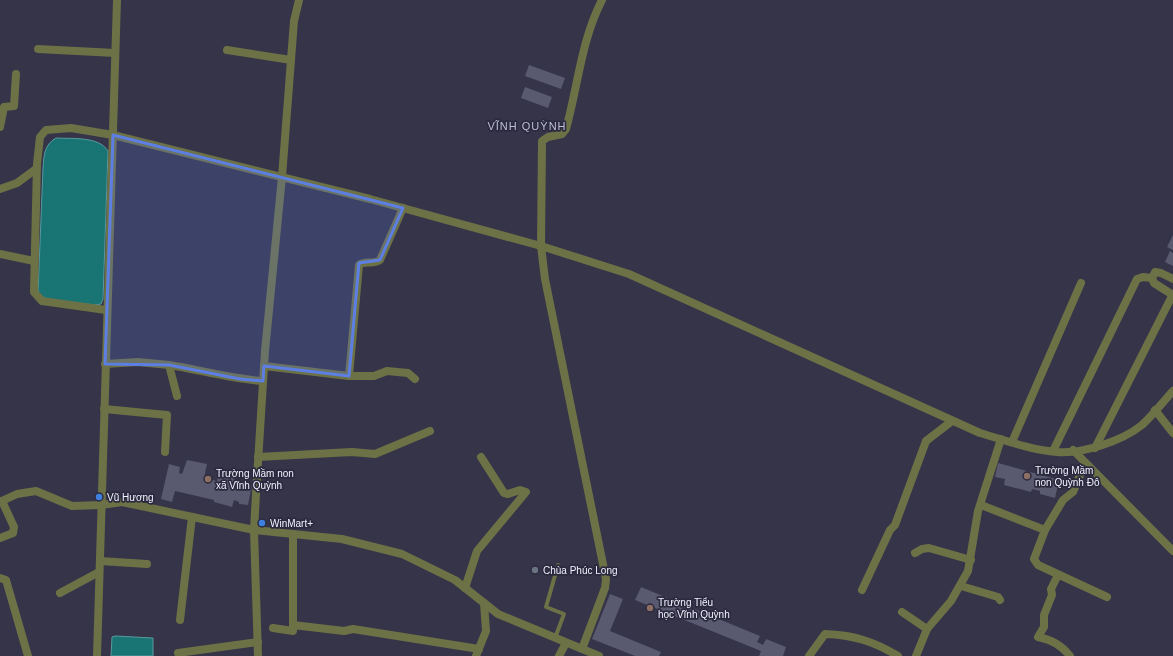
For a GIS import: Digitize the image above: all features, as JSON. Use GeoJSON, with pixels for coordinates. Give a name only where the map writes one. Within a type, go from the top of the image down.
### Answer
{"type":"FeatureCollection","features":[{"type":"Feature","properties":{"kind":"street"},"geometry":{"type":"LineString","coordinates":[[97,656],[106,310],[117,0]]}},
{"type":"Feature","properties":{"kind":"street"},"geometry":{"type":"LineString","coordinates":[[258,656],[254,530],[258,457],[264,366],[282,177],[294,21],[299,0]]}},
{"type":"Feature","properties":{"kind":"street"},"geometry":{"type":"LineString","coordinates":[[582,649],[605,588],[606,579],[561,363],[541,246],[542,142],[548,137],[562,134],[566,130],[581,56],[602,0]]}},
{"type":"Feature","properties":{"kind":"street"},"geometry":{"type":"LineString","coordinates":[[38,49],[115,53]]}},
{"type":"Feature","properties":{"kind":"street"},"geometry":{"type":"LineString","coordinates":[[227,50],[291,60]]}},
{"type":"Feature","properties":{"kind":"street"},"geometry":{"type":"LineString","coordinates":[[0,127],[4,107],[14,106],[16,74]]}},
{"type":"Feature","properties":{"kind":"street"},"geometry":{"type":"LineString","coordinates":[[106,310],[42,301],[34,292],[36,169],[40,137],[46,130],[71,128],[113,135],[403,208],[541,246],[629,274],[980,433],[1012,442],[1053,451],[1095,448],[1127,434],[1142,424],[1173,391]]}},
{"type":"Feature","properties":{"kind":"street"},"geometry":{"type":"LineString","coordinates":[[0,189],[17,183],[36,169]]}},
{"type":"Feature","properties":{"kind":"street"},"geometry":{"type":"LineString","coordinates":[[349,376],[359,266],[362,263],[376,262],[380,260],[403,208]]}},
{"type":"Feature","properties":{"kind":"street"},"geometry":{"type":"LineString","coordinates":[[0,254],[34,261]]}},
{"type":"Feature","properties":{"kind":"street"},"geometry":{"type":"LineString","coordinates":[[1095,448],[1173,294],[1154,284],[1152,278],[1155,272],[1161,273],[1173,279]]}},
{"type":"Feature","properties":{"kind":"street"},"geometry":{"type":"LineString","coordinates":[[1053,451],[1136,279],[1143,277],[1152,278]]}},
{"type":"Feature","properties":{"kind":"street"},"geometry":{"type":"LineString","coordinates":[[1012,442],[1081,283]]}},
{"type":"Feature","properties":{"kind":"street"},"geometry":{"type":"LineString","coordinates":[[105,364],[138,362],[169,365],[209,371],[240,379],[263,381]]}},
{"type":"Feature","properties":{"kind":"street"},"geometry":{"type":"LineString","coordinates":[[169,365],[177,396]]}},
{"type":"Feature","properties":{"kind":"street"},"geometry":{"type":"LineString","coordinates":[[264,366],[349,376],[374,376],[387,371],[408,373],[415,379]]}},
{"type":"Feature","properties":{"kind":"street"},"geometry":{"type":"LineString","coordinates":[[104,409],[166,415],[165,452]]}},
{"type":"Feature","properties":{"kind":"street"},"geometry":{"type":"LineString","coordinates":[[1155,410],[1173,433]]}},
{"type":"Feature","properties":{"kind":"street"},"geometry":{"type":"LineString","coordinates":[[862,590],[890,530],[894,525],[926,441],[952,420]]}},
{"type":"Feature","properties":{"kind":"street"},"geometry":{"type":"LineString","coordinates":[[258,457],[352,452],[375,454],[430,431]]}},
{"type":"Feature","properties":{"kind":"street"},"geometry":{"type":"LineString","coordinates":[[916,656],[927,629],[951,601],[961,586],[968,571],[981,504],[1001,439]]}},
{"type":"Feature","properties":{"kind":"street"},"geometry":{"type":"LineString","coordinates":[[1073,450],[1173,551]]}},
{"type":"Feature","properties":{"kind":"street"},"geometry":{"type":"LineString","coordinates":[[465,588],[477,551],[526,492],[520,490],[508,494],[504,492],[481,457]]}},
{"type":"Feature","properties":{"kind":"street"},"geometry":{"type":"LineString","coordinates":[[1085,463],[1073,492],[1063,500],[1045,530],[1034,559],[1038,565],[1108,597]]}},
{"type":"Feature","properties":{"kind":"street"},"geometry":{"type":"LineString","coordinates":[[0,538],[13,533],[14,527],[1,501],[17,494],[36,491],[72,506],[102,505],[122,502],[254,530],[342,539],[402,554],[455,580],[498,614],[600,656]]}},
{"type":"Feature","properties":{"kind":"street"},"geometry":{"type":"LineString","coordinates":[[981,504],[1045,530]]}},
{"type":"Feature","properties":{"kind":"street"},"geometry":{"type":"LineString","coordinates":[[180,620],[192,517]]}},
{"type":"Feature","properties":{"kind":"street"},"geometry":{"type":"LineString","coordinates":[[273,628],[292,631],[293,534]]}},
{"type":"Feature","properties":{"kind":"street"},"geometry":{"type":"LineString","coordinates":[[916,553],[922,549],[929,548],[971,560]]}},
{"type":"Feature","properties":{"kind":"street"},"geometry":{"type":"LineString","coordinates":[[100,561],[147,564]]}},
{"type":"Feature","properties":{"kind":"street"},"geometry":{"type":"LineString","coordinates":[[60,593],[99,572]]}},
{"type":"Feature","properties":{"kind":"street"},"geometry":{"type":"LineString","coordinates":[[1058,575],[1051,589],[1052,595],[1044,615],[1044,627],[1038,637],[1053,641],[1064,648],[1070,656]]}},
{"type":"Feature","properties":{"kind":"street"},"geometry":{"type":"LineString","coordinates":[[0,578],[6,580],[28,656]]}},
{"type":"Feature","properties":{"kind":"street"},"geometry":{"type":"LineString","coordinates":[[961,586],[998,596],[1000,600]]}},
{"type":"Feature","properties":{"kind":"street"},"geometry":{"type":"LineString","coordinates":[[293,625],[344,631],[353,629],[478,652],[486,631],[484,603]]}},
{"type":"Feature","properties":{"kind":"street"},"geometry":{"type":"LineString","coordinates":[[902,612],[927,629]]}},
{"type":"Feature","properties":{"kind":"street"},"geometry":{"type":"LineString","coordinates":[[809,656],[825,634],[843,635],[865,639],[898,656]]}},
{"type":"Feature","properties":{"kind":"street"},"geometry":{"type":"LineString","coordinates":[[178,653],[258,642]]}},
{"type":"Feature","properties":{"kind":"street"},"geometry":{"type":"LineString","coordinates":[[559,656],[566,643]]}},
{"type":"Feature","properties":{"kind":"lane"},"geometry":{"type":"LineString","coordinates":[[555,638],[564,614],[546,607],[558,564]]}},
{"type":"Feature","properties":{"kind":"highlighted area"},"geometry":{"type":"Polygon","coordinates":[[[113,135],[403,208],[380,260],[359,263],[349,376],[264,366],[263,381],[240,379],[169,365],[105,364],[113,135]]]}},
{"type":"Feature","properties":{"kind":"shaded area"},"geometry":{"type":"Polygon","coordinates":[[[56,138],[85,139],[104,146],[108,151],[103,299],[101,304],[95,305],[46,299],[38,293],[44,159],[47,147],[56,138]]]}},
{"type":"Feature","properties":{"kind":"shaded area"},"geometry":{"type":"Polygon","coordinates":[[[112,637],[153,638],[153,656],[111,656],[112,637]]]}},
{"type":"Feature","properties":{"kind":"building"},"geometry":{"type":"Polygon","coordinates":[[[529,65],[565,78],[561,89],[525,76],[529,65]]]}},
{"type":"Feature","properties":{"kind":"building"},"geometry":{"type":"Polygon","coordinates":[[[525,87],[552,97],[548,108],[521,98],[525,87]]]}},
{"type":"Feature","properties":{"kind":"building"},"geometry":{"type":"Polygon","coordinates":[[[1173,235],[1173,250],[1167,247],[1173,235]]]}},
{"type":"Feature","properties":{"kind":"building"},"geometry":{"type":"Polygon","coordinates":[[[1170,251],[1173,253],[1173,266],[1165,262],[1170,251]]]}},
{"type":"Feature","properties":{"kind":"building","name":"Trường Mầm non xã Vĩnh Quỳnh"},"geometry":{"type":"Polygon","coordinates":[[[187,460],[207,464],[204,478],[217,481],[219,470],[236,474],[233,488],[241,490],[242,483],[252,485],[248,505],[239,504],[239,502],[234,500],[232,507],[214,502],[214,500],[175,491],[172,502],[161,499],[169,464],[180,467],[179,473],[182,474],[187,460]]]}},
{"type":"Feature","properties":{"kind":"building"},"geometry":{"type":"Polygon","coordinates":[[[998,463],[1059,480],[1055,498],[1040,494],[1040,491],[1032,489],[1031,492],[1004,485],[1005,479],[995,477],[998,463]]]}},
{"type":"Feature","properties":{"kind":"building"},"geometry":{"type":"Polygon","coordinates":[[[641,587],[760,636],[757,642],[763,645],[766,639],[786,647],[783,656],[759,656],[761,651],[635,600],[641,587]]]}},
{"type":"Feature","properties":{"kind":"building"},"geometry":{"type":"Polygon","coordinates":[[[610,594],[623,599],[610,631],[661,652],[659,656],[635,656],[592,639],[610,594]]]}},
{"type":"Feature","properties":{"kind":"place","name":"Trường Mầm non Quỳnh Đô"},"geometry":{"type":"Point","coordinates":[1027,476]}},
{"type":"Feature","properties":{"kind":"place","name":"Trường Mầm non xã Vĩnh Quỳnh"},"geometry":{"type":"Point","coordinates":[208,479]}},
{"type":"Feature","properties":{"kind":"place","name":"Vũ Hương"},"geometry":{"type":"Point","coordinates":[99,497]}},
{"type":"Feature","properties":{"kind":"place","name":"WinMart+"},"geometry":{"type":"Point","coordinates":[262,523]}},
{"type":"Feature","properties":{"kind":"place","name":"Chùa Phúc Long"},"geometry":{"type":"Point","coordinates":[535,570]}},
{"type":"Feature","properties":{"kind":"place","name":"Trường Tiểu học Vĩnh Quỳnh"},"geometry":{"type":"Point","coordinates":[650,608]}},
{"type":"Feature","properties":{"kind":"district","name":"VĨNH QUỲNH"},"geometry":{"type":"Point","coordinates":[527,126]}}]}
